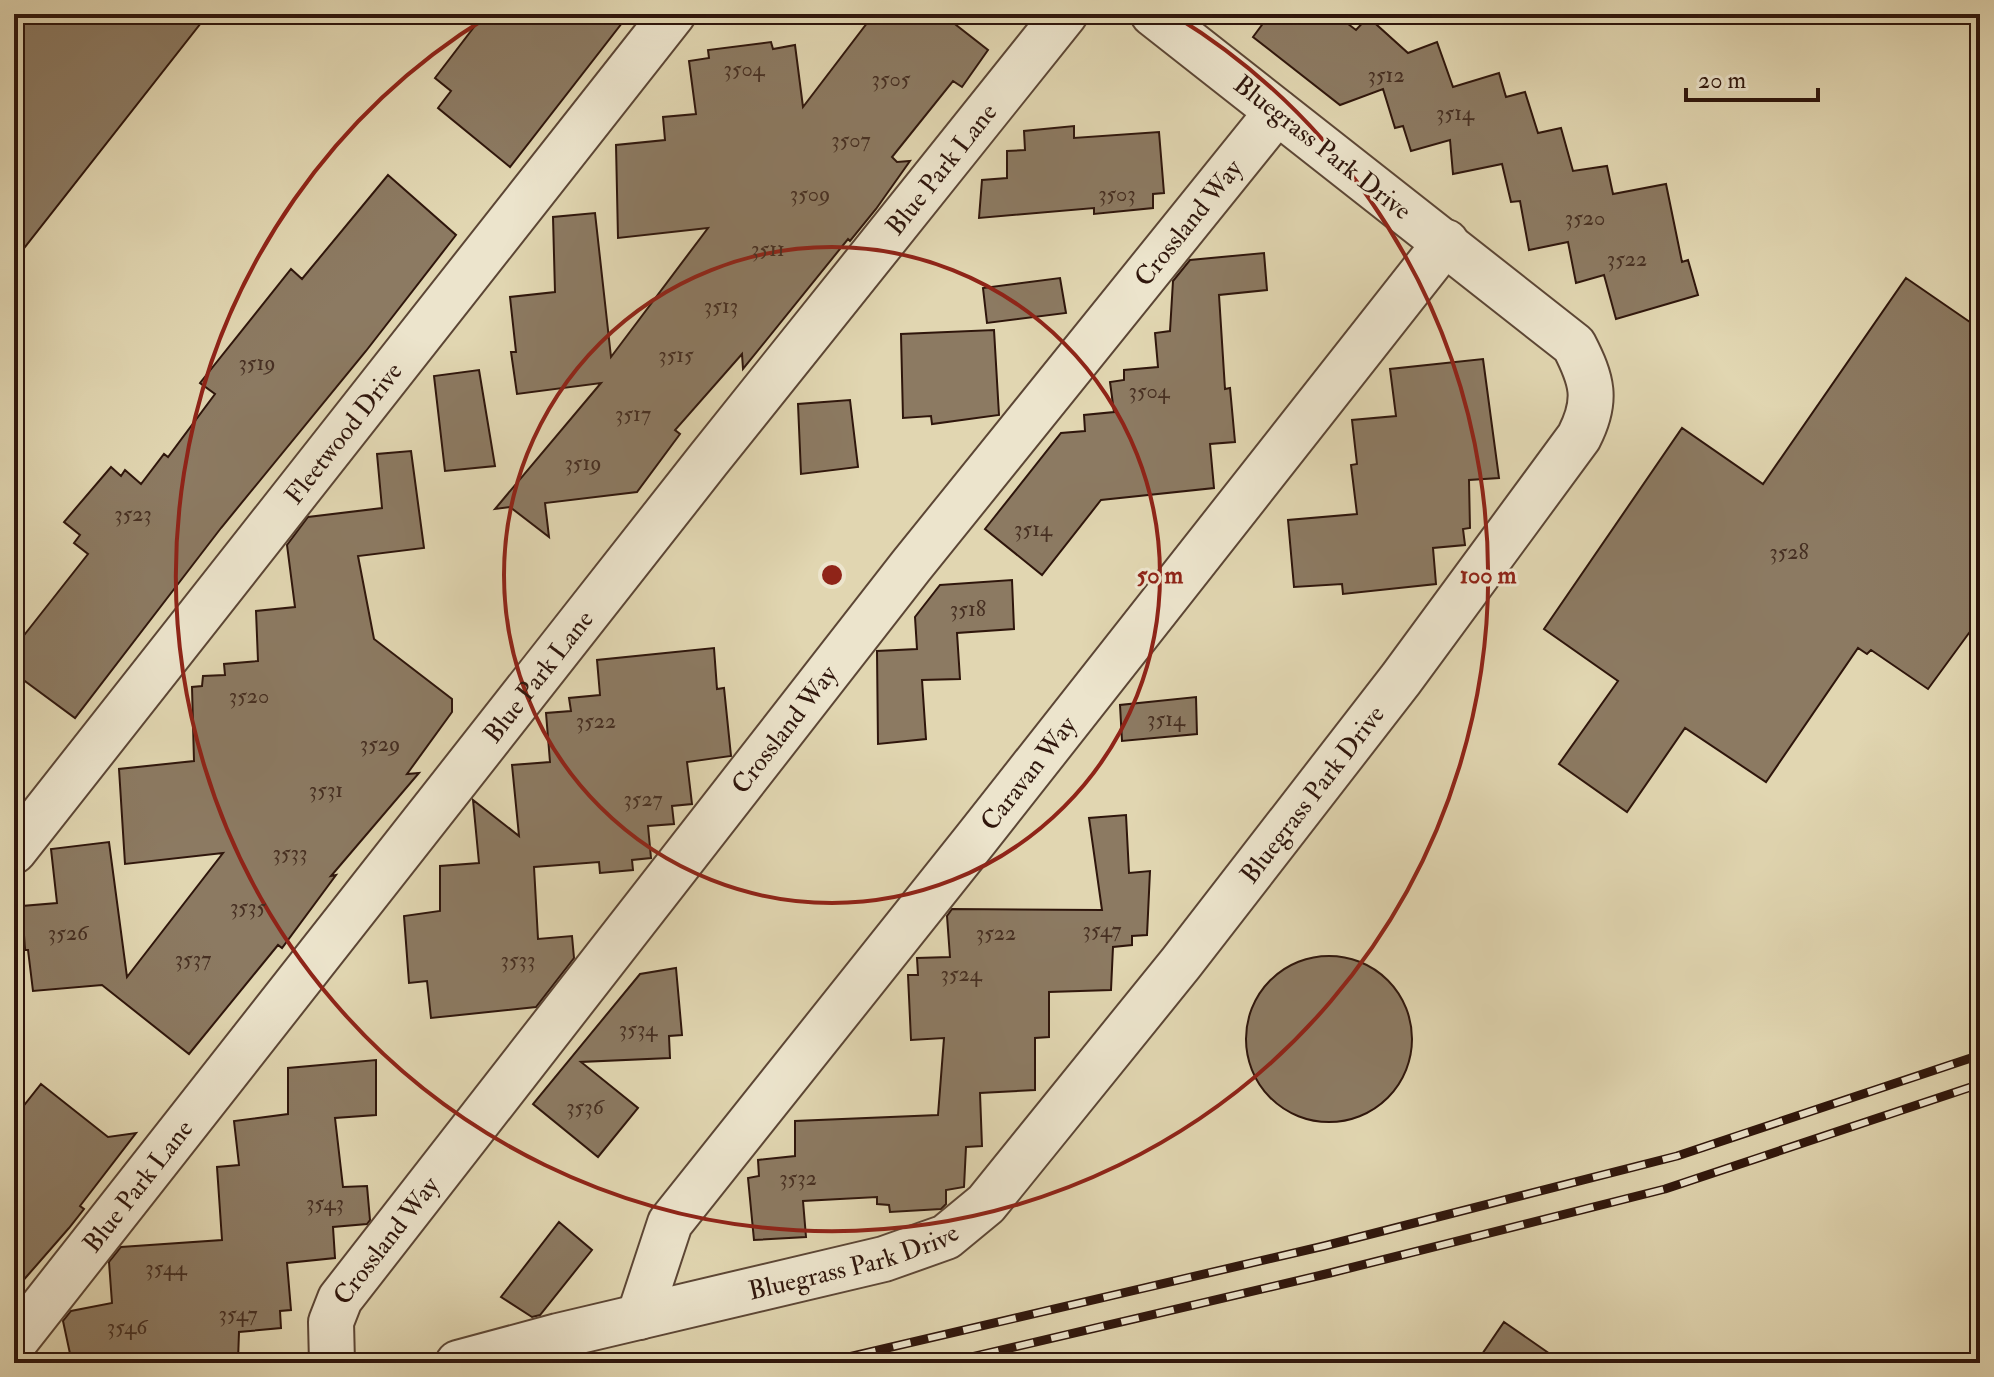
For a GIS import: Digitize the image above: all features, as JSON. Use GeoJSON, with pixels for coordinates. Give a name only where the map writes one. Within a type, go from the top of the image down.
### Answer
{"type":"FeatureCollection","features":[{"type":"Feature","properties":{"kind":"street","name":"Fleetwood Drive"},"geometry":{"type":"LineString","coordinates":[[14,851],[673,14]]}},
{"type":"Feature","properties":{"kind":"street","name":"Blue Park Lane"},"geometry":{"type":"LineString","coordinates":[[14,1343],[698,472],[1065,14]]}},
{"type":"Feature","properties":{"kind":"street","name":"Bluegrass Park Drive"},"geometry":{"type":"LineString","coordinates":[[458,1363],[884,1259],[946,1237],[961,1226],[986,1204],[1181,963],[1401,679],[1586,424],[1592,397],[1589,375],[1574,345],[1153,14]]}},
{"type":"Feature","properties":{"kind":"street","name":"Crossland Way"},"geometry":{"type":"LineString","coordinates":[[332,1363],[331,1322],[340,1299],[901,579],[1277,112]]}},
{"type":"Feature","properties":{"kind":"street","name":"Caravan Way"},"geometry":{"type":"LineString","coordinates":[[639,1317],[670,1223],[1446,242]]}},
{"type":"Feature","properties":{"kind":"building"},"geometry":{"type":"Polygon","coordinates":[[[14,14],[208,14],[14,261],[14,14]]]}},
{"type":"Feature","properties":{"kind":"building"},"geometry":{"type":"Polygon","coordinates":[[[484,14],[629,14],[510,167],[438,108],[451,91],[435,78],[484,14]]]}},
{"type":"Feature","properties":{"kind":"building"},"geometry":{"type":"Polygon","coordinates":[[[874,14],[942,14],[988,50],[962,87],[953,81],[892,157],[897,162],[910,161],[876,209],[743,369],[742,354],[675,430],[680,434],[637,492],[545,503],[549,537],[510,507],[495,509],[601,383],[517,394],[511,352],[516,352],[510,297],[555,292],[553,217],[595,213],[611,357],[708,228],[618,238],[616,145],[665,140],[663,117],[696,114],[689,61],[709,58],[708,50],[771,42],[773,49],[795,45],[803,107],[874,14]]]}},
{"type":"Feature","properties":{"kind":"building"},"geometry":{"type":"Polygon","coordinates":[[[1270,14],[1335,14],[1356,30],[1368,17],[1408,53],[1437,42],[1453,87],[1499,73],[1506,97],[1525,92],[1538,133],[1561,128],[1573,171],[1607,166],[1613,194],[1666,184],[1682,262],[1688,260],[1698,295],[1616,319],[1604,275],[1576,283],[1568,242],[1529,250],[1520,201],[1511,202],[1502,164],[1453,174],[1450,140],[1411,151],[1403,126],[1395,128],[1383,89],[1340,105],[1253,37],[1270,14]]]}},
{"type":"Feature","properties":{"kind":"building"},"geometry":{"type":"Polygon","coordinates":[[[1074,126],[1074,138],[1159,132],[1164,193],[1153,194],[1153,208],[1094,214],[1094,208],[979,218],[982,180],[1007,178],[1007,151],[1025,150],[1024,131],[1074,126]]]}},
{"type":"Feature","properties":{"kind":"building"},"geometry":{"type":"Polygon","coordinates":[[[388,175],[456,235],[221,528],[75,718],[14,673],[14,648],[88,554],[74,543],[80,535],[64,522],[111,467],[121,476],[125,470],[141,484],[164,454],[168,457],[215,394],[200,383],[291,269],[302,279],[388,175]]]}},
{"type":"Feature","properties":{"kind":"building"},"geometry":{"type":"Polygon","coordinates":[[[1264,253],[1267,290],[1219,295],[1225,389],[1230,388],[1235,442],[1210,444],[1214,488],[1101,500],[1042,575],[985,529],[1061,433],[1085,431],[1084,415],[1114,412],[1110,382],[1124,380],[1124,370],[1158,367],[1155,333],[1170,331],[1173,281],[1190,260],[1264,253]]]}},
{"type":"Feature","properties":{"kind":"building"},"geometry":{"type":"Polygon","coordinates":[[[1060,278],[1066,313],[987,323],[983,288],[1060,278]]]}},
{"type":"Feature","properties":{"kind":"building"},"geometry":{"type":"Polygon","coordinates":[[[1906,278],[1980,329],[1980,618],[1928,689],[1871,650],[1867,654],[1858,648],[1766,782],[1685,728],[1627,812],[1559,764],[1618,681],[1544,629],[1682,428],[1763,484],[1906,278]]]}},
{"type":"Feature","properties":{"kind":"building"},"geometry":{"type":"Polygon","coordinates":[[[994,330],[999,415],[932,424],[931,416],[903,418],[901,334],[994,330]]]}},
{"type":"Feature","properties":{"kind":"building"},"geometry":{"type":"Polygon","coordinates":[[[1483,359],[1499,478],[1469,480],[1470,528],[1463,529],[1465,545],[1433,548],[1436,584],[1343,594],[1342,584],[1294,587],[1288,520],[1357,514],[1351,465],[1357,464],[1352,420],[1396,416],[1390,369],[1483,359]]]}},
{"type":"Feature","properties":{"kind":"building"},"geometry":{"type":"Polygon","coordinates":[[[479,370],[495,466],[445,471],[434,376],[479,370]]]}},
{"type":"Feature","properties":{"kind":"building"},"geometry":{"type":"Polygon","coordinates":[[[850,400],[858,467],[801,474],[798,404],[850,400]]]}},
{"type":"Feature","properties":{"kind":"building"},"geometry":{"type":"Polygon","coordinates":[[[411,451],[424,548],[358,556],[374,639],[452,699],[452,712],[407,774],[419,773],[331,876],[336,875],[282,948],[278,945],[189,1054],[102,985],[33,991],[28,950],[25,950],[22,906],[57,903],[51,849],[109,842],[127,977],[223,853],[125,864],[119,769],[194,761],[192,687],[202,686],[203,676],[225,675],[224,664],[258,661],[256,611],[295,607],[287,545],[308,517],[382,508],[377,454],[411,451]]]}},
{"type":"Feature","properties":{"kind":"building"},"geometry":{"type":"Polygon","coordinates":[[[1012,580],[1014,629],[957,633],[960,679],[922,680],[926,739],[878,744],[877,651],[917,649],[915,617],[940,585],[1012,580]]]}},
{"type":"Feature","properties":{"kind":"building"},"geometry":{"type":"Polygon","coordinates":[[[714,648],[717,689],[724,688],[731,756],[687,762],[692,804],[672,806],[674,824],[648,826],[651,858],[632,860],[633,870],[600,873],[599,862],[534,867],[538,939],[572,936],[574,958],[536,1007],[431,1018],[427,981],[409,983],[404,916],[440,911],[440,866],[479,863],[473,800],[519,836],[512,765],[550,762],[546,713],[571,711],[569,698],[600,695],[597,660],[714,648]]]}},
{"type":"Feature","properties":{"kind":"building"},"geometry":{"type":"Polygon","coordinates":[[[1196,697],[1197,734],[1122,741],[1120,705],[1196,697]]]}},
{"type":"Feature","properties":{"kind":"building"},"geometry":{"type":"Polygon","coordinates":[[[1126,815],[1129,873],[1150,871],[1147,935],[1132,936],[1132,945],[1113,947],[1111,990],[1049,992],[1049,1037],[1035,1038],[1035,1090],[980,1093],[982,1146],[966,1147],[964,1187],[946,1190],[946,1204],[941,1209],[890,1212],[889,1205],[877,1204],[877,1197],[803,1201],[806,1237],[754,1240],[748,1178],[759,1176],[758,1160],[795,1156],[795,1121],[938,1115],[944,1038],[911,1040],[908,975],[918,975],[917,958],[950,957],[947,916],[952,909],[1102,910],[1089,818],[1126,815]]]}},
{"type":"Feature","properties":{"kind":"building"},"geometry":{"type":"Polygon","coordinates":[[[1329,956],[1361,963],[1387,981],[1405,1007],[1412,1039],[1405,1071],[1387,1097],[1361,1115],[1329,1122],[1297,1115],[1271,1097],[1253,1071],[1246,1039],[1253,1007],[1271,981],[1297,963],[1329,956]]]}},
{"type":"Feature","properties":{"kind":"building"},"geometry":{"type":"Polygon","coordinates":[[[676,968],[682,1035],[669,1036],[670,1058],[581,1062],[638,1108],[598,1157],[533,1104],[640,974],[676,968]]]}},
{"type":"Feature","properties":{"kind":"building"},"geometry":{"type":"Polygon","coordinates":[[[376,1060],[376,1115],[335,1118],[343,1187],[367,1186],[370,1220],[367,1224],[333,1227],[335,1258],[287,1263],[291,1310],[280,1311],[281,1328],[239,1332],[238,1361],[72,1363],[63,1321],[71,1311],[112,1303],[109,1262],[121,1247],[222,1240],[217,1167],[239,1165],[234,1121],[288,1114],[288,1068],[376,1060]]]}},
{"type":"Feature","properties":{"kind":"building"},"geometry":{"type":"Polygon","coordinates":[[[41,1084],[108,1137],[136,1133],[80,1206],[84,1209],[14,1291],[14,1118],[41,1084]]]}},
{"type":"Feature","properties":{"kind":"building"},"geometry":{"type":"Polygon","coordinates":[[[559,1222],[592,1250],[540,1315],[532,1317],[501,1297],[559,1222]]]}},
{"type":"Feature","properties":{"kind":"building"},"geometry":{"type":"Polygon","coordinates":[[[1504,1322],[1563,1363],[1476,1363],[1504,1322]]]}},
{"type":"Feature","properties":{"kind":"railway"},"geometry":{"type":"LineString","coordinates":[[823,1363],[1324,1246],[1677,1156],[1980,1055]]}},
{"type":"Feature","properties":{"kind":"railway"},"geometry":{"type":"LineString","coordinates":[[946,1363],[1330,1273],[1665,1189],[1980,1084]]}}]}
